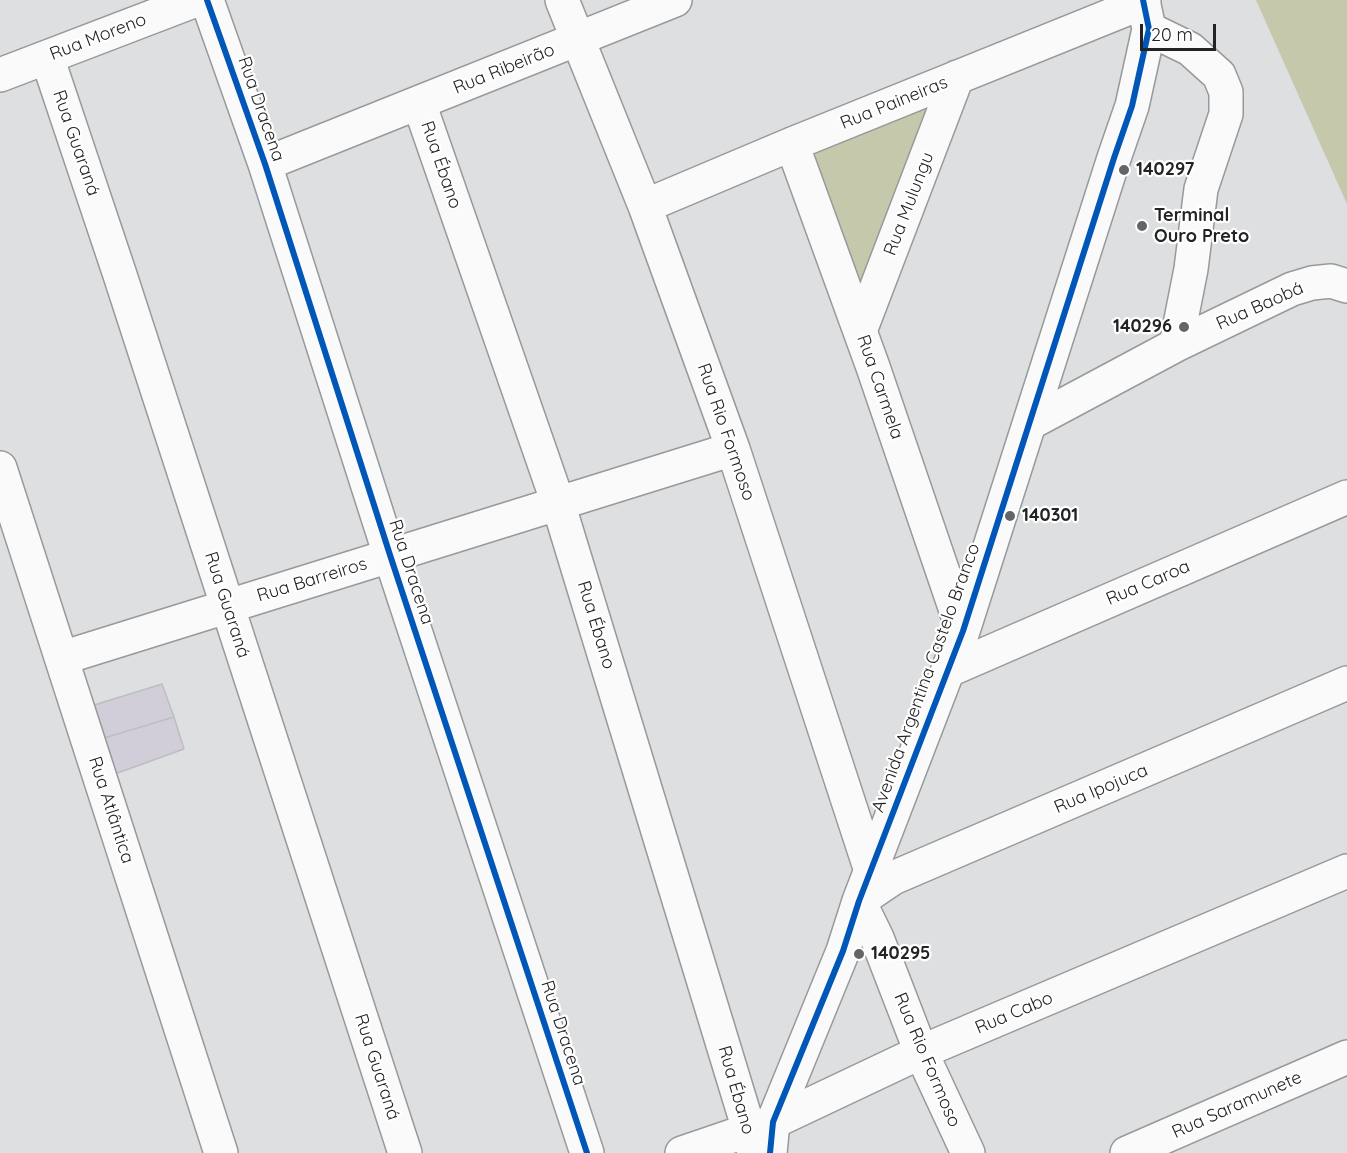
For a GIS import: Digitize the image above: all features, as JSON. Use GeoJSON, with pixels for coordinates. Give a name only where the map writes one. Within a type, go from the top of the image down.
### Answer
{"type":"FeatureCollection","features":[{"type":"Feature","properties":{"kind":"street","name":"Rua Moreno"},"geometry":{"type":"LineString","coordinates":[[0,75],[196,0]]}},
{"type":"Feature","properties":{"kind":"street","name":"Rua Dracena"},"geometry":{"type":"LineString","coordinates":[[207,0],[265,164],[390,555],[586,1153]]}},
{"type":"Feature","properties":{"kind":"street","name":"Rua Rio Formoso"},"geometry":{"type":"LineString","coordinates":[[562,0],[645,206],[733,449],[871,871]]}},
{"type":"Feature","properties":{"kind":"street","name":"Rua Ribeirão"},"geometry":{"type":"LineString","coordinates":[[265,164],[675,0]]}},
{"type":"Feature","properties":{"kind":"street","name":"Rua Paineiras"},"geometry":{"type":"LineString","coordinates":[[645,206],[957,78],[1146,10]]}},
{"type":"Feature","properties":{"kind":"street","name":"Avenida Argentina Castelo Branco"},"geometry":{"type":"LineString","coordinates":[[762,1140],[843,951],[859,901],[963,631],[1132,106],[1146,10]]}},
{"type":"Feature","properties":{"kind":"street"},"geometry":{"type":"LineString","coordinates":[[1146,10],[1219,75],[1226,92],[1226,114],[1201,189],[1191,269],[1176,345]]}},
{"type":"Feature","properties":{"kind":"street","name":"Rua Guaraná"},"geometry":{"type":"LineString","coordinates":[[47,57],[405,1153]]}},
{"type":"Feature","properties":{"kind":"street","name":"Rua Mulungu"},"geometry":{"type":"LineString","coordinates":[[860,331],[957,78]]}},
{"type":"Feature","properties":{"kind":"street","name":"Rua Ébano"},"geometry":{"type":"LineString","coordinates":[[419,103],[558,503],[762,1140]]}},
{"type":"Feature","properties":{"kind":"street","name":"Rua Carmela"},"geometry":{"type":"LineString","coordinates":[[792,144],[860,331],[963,631]]}},
{"type":"Feature","properties":{"kind":"street","name":"Rua Baobá"},"geometry":{"type":"LineString","coordinates":[[1030,423],[1176,345],[1292,289],[1312,283],[1331,281],[1347,285]]}},
{"type":"Feature","properties":{"kind":"street","name":"Rua Barreiros"},"geometry":{"type":"LineString","coordinates":[[62,658],[733,449]]}},
{"type":"Feature","properties":{"kind":"street","name":"Rua Atlântica"},"geometry":{"type":"LineString","coordinates":[[0,468],[221,1153]]}},
{"type":"Feature","properties":{"kind":"street","name":"Rua Caroa"},"geometry":{"type":"LineString","coordinates":[[949,670],[1347,497]]}},
{"type":"Feature","properties":{"kind":"street","name":"Rua Ipojuca"},"geometry":{"type":"LineString","coordinates":[[859,901],[893,878],[1347,683]]}},
{"type":"Feature","properties":{"kind":"street","name":"Rua Cabo"},"geometry":{"type":"LineString","coordinates":[[682,1153],[762,1140],[921,1052],[1347,871]]}},
{"type":"Feature","properties":{"kind":"street","name":"Rua Rio Formoso"},"geometry":{"type":"LineString","coordinates":[[859,901],[877,938],[921,1052],[968,1153]]}},
{"type":"Feature","properties":{"kind":"street","name":"Rua Saramunete"},"geometry":{"type":"LineString","coordinates":[[1127,1153],[1347,1057]]}},
{"type":"Feature","properties":{"kind":"green space"},"geometry":{"type":"Polygon","coordinates":[[[1256,0],[1347,0],[1347,204],[1256,0]]]}},
{"type":"Feature","properties":{"kind":"green space"},"geometry":{"type":"Polygon","coordinates":[[[933,104],[858,292],[813,148],[933,104]]]}},
{"type":"Feature","properties":{"kind":"building"},"geometry":{"type":"Polygon","coordinates":[[[162,684],[174,717],[101,739],[91,706],[162,684]]]}},
{"type":"Feature","properties":{"kind":"building"},"geometry":{"type":"Polygon","coordinates":[[[174,717],[184,749],[112,775],[101,739],[174,717]]]}},
{"type":"Feature","properties":{"kind":"cycle path"},"geometry":{"type":"LineString","coordinates":[[207,0],[265,164],[390,555],[587,1153]]}},
{"type":"Feature","properties":{"kind":"cycle path"},"geometry":{"type":"LineString","coordinates":[[770,1153],[773,1122],[843,951],[859,901],[963,631],[1132,106],[1149,29],[1143,0]]}},
{"type":"Feature","properties":{"kind":"place","name":"140297"},"geometry":{"type":"Point","coordinates":[1124,170]}},
{"type":"Feature","properties":{"kind":"place","name":"Terminal Ouro Preto"},"geometry":{"type":"Point","coordinates":[1142,226]}},
{"type":"Feature","properties":{"kind":"place","name":"140296"},"geometry":{"type":"Point","coordinates":[1184,327]}},
{"type":"Feature","properties":{"kind":"place","name":"140301"},"geometry":{"type":"Point","coordinates":[1010,516]}},
{"type":"Feature","properties":{"kind":"place","name":"140295"},"geometry":{"type":"Point","coordinates":[859,954]}}]}
